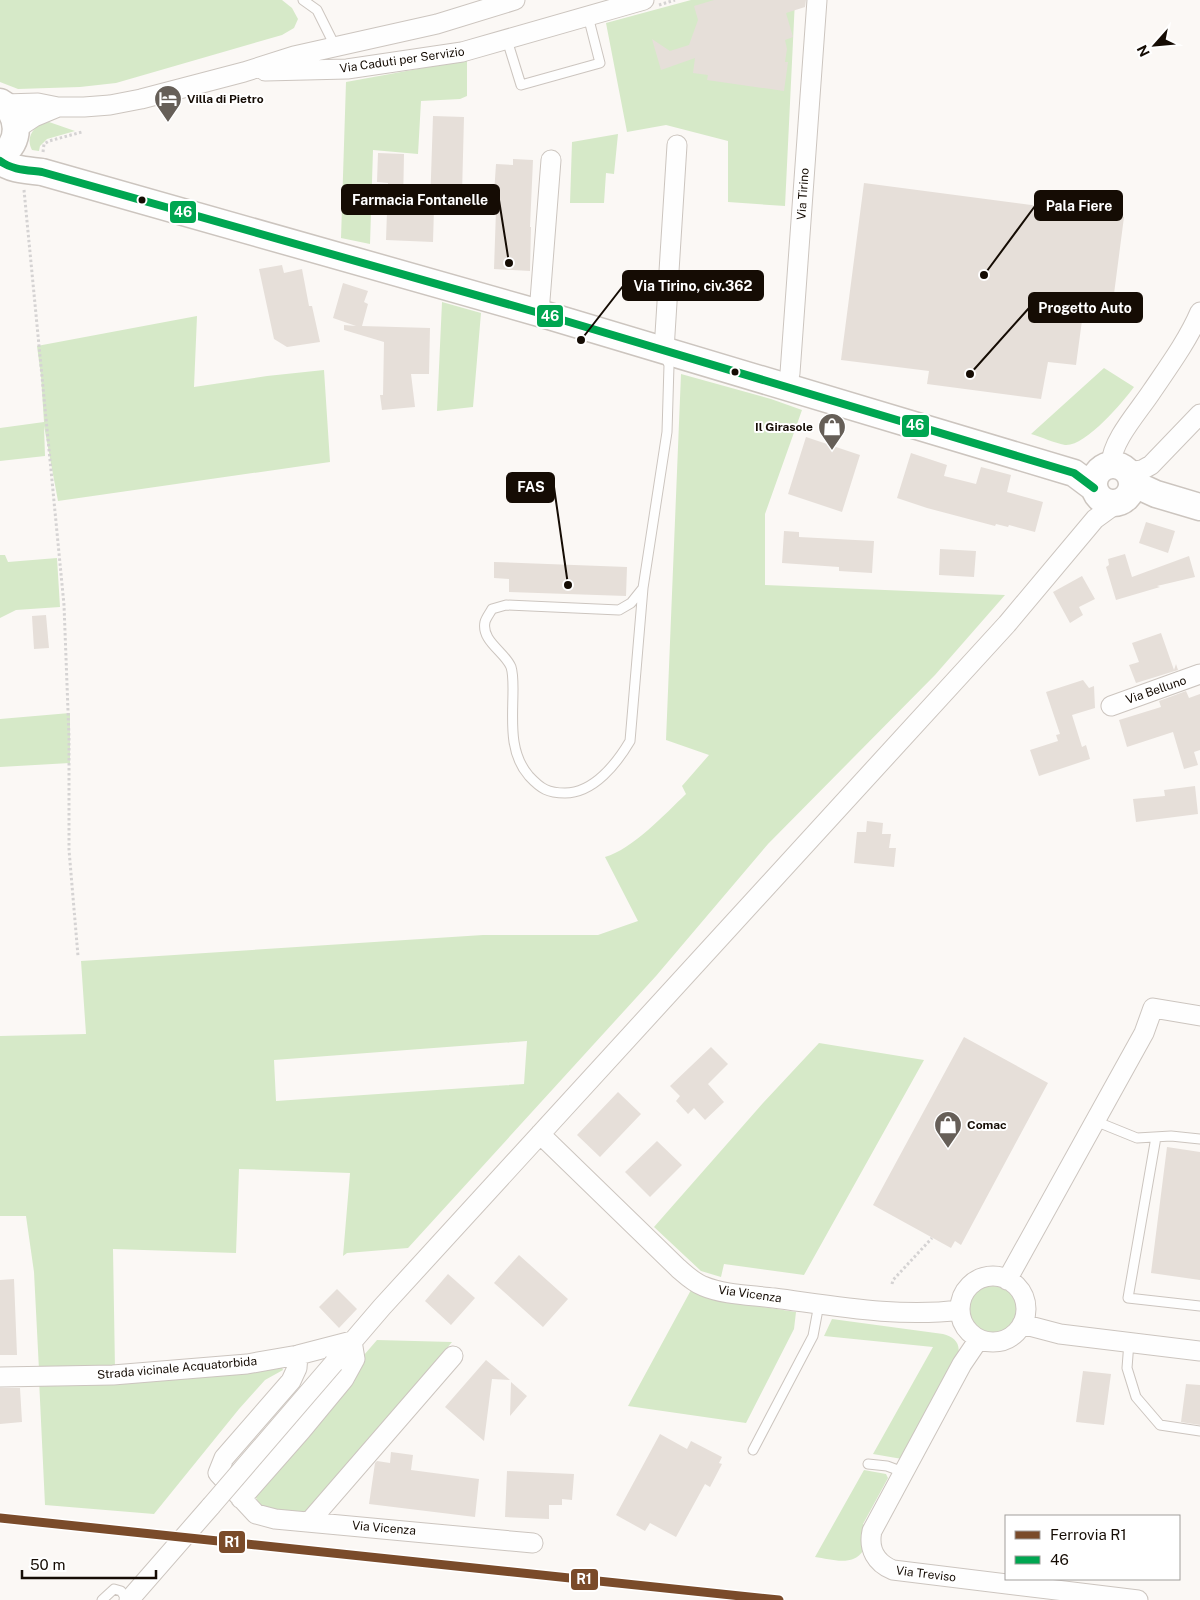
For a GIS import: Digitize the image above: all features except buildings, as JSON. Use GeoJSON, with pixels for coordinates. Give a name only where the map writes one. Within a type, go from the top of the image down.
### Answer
{"type":"FeatureCollection","features":[{"type":"Feature","properties":{"kind":"street","name":"Via Caduti per Servizio"},"geometry":{"type":"LineString","coordinates":[[2,103],[38,103],[58,107],[110,105],[169,92],[244,72],[294,56],[437,24],[515,0]]}},
{"type":"Feature","properties":{"kind":"street","name":"Via Caduti per Servizio"},"geometry":{"type":"LineString","coordinates":[[244,72],[347,70],[462,52],[644,0]]}},
{"type":"Feature","properties":{"kind":"street","name":"Via Tirino"},"geometry":{"type":"LineString","coordinates":[[786,388],[791,364],[817,0]]}},
{"type":"Feature","properties":{"kind":"street"},"geometry":{"type":"LineString","coordinates":[[2,103],[11,111],[15,120],[10,141],[28,160],[27,165],[539,313],[786,388],[1200,507]]}},
{"type":"Feature","properties":{"kind":"street","name":"Via Caduti per Servizio"},"geometry":{"type":"LineString","coordinates":[[10,141],[34,117],[58,107]]}},
{"type":"Feature","properties":{"kind":"street"},"geometry":{"type":"LineString","coordinates":[[664,350],[677,145]]}},
{"type":"Feature","properties":{"kind":"street"},"geometry":{"type":"LineString","coordinates":[[539,313],[551,160]]}},
{"type":"Feature","properties":{"kind":"street"},"geometry":{"type":"LineString","coordinates":[[128,1600],[230,1485],[327,1356],[352,1341],[1007,624],[1095,520],[1112,481],[1113,453],[1127,427],[1183,344],[1200,312]]}},
{"type":"Feature","properties":{"kind":"street"},"geometry":{"type":"LineString","coordinates":[[1112,481],[1200,414]]}},
{"type":"Feature","properties":{"kind":"street","name":"Via Belluno"},"geometry":{"type":"LineString","coordinates":[[1111,706],[1200,674]]}},
{"type":"Feature","properties":{"kind":"street"},"geometry":{"type":"LineString","coordinates":[[1007,1280],[1144,1033],[1153,1008],[1200,1016]]}},
{"type":"Feature","properties":{"kind":"street","name":"Via Vicenza"},"geometry":{"type":"LineString","coordinates":[[540,1134],[690,1279],[702,1286],[719,1291],[819,1304],[918,1314],[960,1310]]}},
{"type":"Feature","properties":{"kind":"street"},"geometry":{"type":"LineString","coordinates":[[989,1276],[998,1276],[1007,1280],[1016,1286],[1024,1299],[1025,1314],[1022,1324],[1016,1332],[999,1342],[979,1340],[965,1327],[960,1310],[965,1291],[979,1279],[989,1276]]}},
{"type":"Feature","properties":{"kind":"street"},"geometry":{"type":"LineString","coordinates":[[1022,1324],[1060,1334],[1200,1350]]}},
{"type":"Feature","properties":{"kind":"street","name":"Via Treviso"},"geometry":{"type":"LineString","coordinates":[[979,1340],[962,1364],[872,1531],[870,1539],[874,1556],[886,1567],[893,1570],[1138,1600]]}},
{"type":"Feature","properties":{"kind":"street"},"geometry":{"type":"LineString","coordinates":[[241,1499],[344,1379],[355,1359],[352,1341]]}},
{"type":"Feature","properties":{"kind":"street","name":"Via Vicenza"},"geometry":{"type":"LineString","coordinates":[[298,1355],[297,1368],[291,1381],[224,1458],[218,1473],[256,1514],[275,1519],[533,1542]]}},
{"type":"Feature","properties":{"kind":"street","name":"Strada vicinale Acquatorbida"},"geometry":{"type":"LineString","coordinates":[[0,1377],[113,1375],[247,1364],[298,1355],[327,1356]]}},
{"type":"Feature","properties":{"kind":"street"},"geometry":{"type":"LineString","coordinates":[[310,1521],[453,1356]]}},
{"type":"Feature","properties":{"kind":"lane"},"geometry":{"type":"LineString","coordinates":[[310,2],[317,10],[336,46]]}},
{"type":"Feature","properties":{"kind":"lane"},"geometry":{"type":"LineString","coordinates":[[507,40],[521,84],[600,63],[588,16]]}},
{"type":"Feature","properties":{"kind":"lane"},"geometry":{"type":"LineString","coordinates":[[643,588],[631,603],[619,610],[506,605],[492,609],[485,622],[486,632],[491,642],[507,659],[512,670],[513,742],[518,760],[527,774],[537,784],[551,793],[573,793],[590,785],[607,772],[621,756],[630,741],[643,588],[667,432],[669,365],[664,350]]}},
{"type":"Feature","properties":{"kind":"lane"},"geometry":{"type":"LineString","coordinates":[[1096,1121],[1137,1138],[1171,1136],[1200,1139]]}},
{"type":"Feature","properties":{"kind":"lane"},"geometry":{"type":"LineString","coordinates":[[1156,1137],[1128,1298],[1200,1306]]}},
{"type":"Feature","properties":{"kind":"lane"},"geometry":{"type":"LineString","coordinates":[[753,1450],[813,1336],[819,1304]]}},
{"type":"Feature","properties":{"kind":"lane"},"geometry":{"type":"LineString","coordinates":[[1129,1342],[1127,1368],[1136,1397],[1160,1425],[1200,1430]]}},
{"type":"Feature","properties":{"kind":"lane"},"geometry":{"type":"LineString","coordinates":[[868,1464],[887,1466],[903,1472]]}},
{"type":"Feature","properties":{"kind":"lane"},"geometry":{"type":"LineString","coordinates":[[102,1600],[114,1589],[121,1591],[128,1600]]}},
{"type":"Feature","properties":{"kind":"path"},"geometry":{"type":"LineString","coordinates":[[78,956],[69,850],[69,737],[64,604],[27,165],[42,150],[44,144],[49,141],[82,132]]}},
{"type":"Feature","properties":{"kind":"path"},"geometry":{"type":"LineString","coordinates":[[892,1284],[893,1280],[932,1238]]}},
{"type":"Feature","properties":{"kind":"green space"},"geometry":{"type":"Polygon","coordinates":[[[0,0],[282,0],[292,8],[298,19],[294,28],[282,35],[116,83],[80,87],[18,89],[0,82],[0,0]]]}},
{"type":"Feature","properties":{"kind":"green space"},"geometry":{"type":"Polygon","coordinates":[[[691,0],[795,0],[785,206],[728,202],[728,141],[666,125],[627,132],[606,23],[691,0]]]}},
{"type":"Feature","properties":{"kind":"green space"},"geometry":{"type":"Polygon","coordinates":[[[467,60],[467,96],[460,99],[421,101],[418,154],[373,150],[370,244],[341,238],[346,82],[467,60]]]}},
{"type":"Feature","properties":{"kind":"green space"},"geometry":{"type":"Polygon","coordinates":[[[49,122],[75,131],[47,139],[40,146],[39,151],[32,150],[30,136],[32,132],[39,125],[49,122]]]}},
{"type":"Feature","properties":{"kind":"green space"},"geometry":{"type":"Polygon","coordinates":[[[618,134],[614,174],[606,173],[604,203],[570,203],[572,142],[618,134]]]}},
{"type":"Feature","properties":{"kind":"green space"},"geometry":{"type":"Polygon","coordinates":[[[442,302],[481,313],[473,407],[437,411],[442,302]]]}},
{"type":"Feature","properties":{"kind":"green space"},"geometry":{"type":"Polygon","coordinates":[[[197,316],[194,387],[324,370],[330,462],[58,501],[44,426],[45,456],[0,461],[0,428],[44,422],[37,346],[197,316]]]}},
{"type":"Feature","properties":{"kind":"green space"},"geometry":{"type":"Polygon","coordinates":[[[1104,368],[1134,387],[1103,422],[1083,439],[1073,444],[1065,445],[1031,434],[1104,368]]]}},
{"type":"Feature","properties":{"kind":"green space"},"geometry":{"type":"Polygon","coordinates":[[[681,374],[771,399],[802,410],[765,514],[765,585],[1005,595],[935,675],[768,844],[656,976],[408,1248],[347,1253],[343,1256],[350,1173],[239,1169],[236,1253],[113,1249],[115,1369],[39,1370],[34,1272],[26,1216],[0,1216],[0,1036],[86,1034],[81,961],[483,935],[598,935],[638,921],[605,857],[627,847],[659,821],[686,794],[682,786],[709,755],[666,740],[681,374]],[[527,1041],[274,1060],[276,1101],[524,1084],[527,1041]]]}},
{"type":"Feature","properties":{"kind":"green space"},"geometry":{"type":"Polygon","coordinates":[[[0,555],[5,555],[8,562],[57,558],[60,607],[16,610],[0,618],[0,555]]]}},
{"type":"Feature","properties":{"kind":"green space"},"geometry":{"type":"Polygon","coordinates":[[[70,713],[70,763],[0,767],[0,719],[70,713]]]}},
{"type":"Feature","properties":{"kind":"green space"},"geometry":{"type":"Polygon","coordinates":[[[819,1043],[924,1060],[804,1275],[724,1264],[721,1277],[701,1271],[654,1227],[763,1103],[819,1043]]]}},
{"type":"Feature","properties":{"kind":"green space"},"geometry":{"type":"Polygon","coordinates":[[[993,1286],[1002,1288],[1010,1293],[1015,1301],[1017,1310],[1015,1319],[1010,1327],[1002,1332],[993,1334],[984,1332],[976,1327],[971,1319],[969,1310],[971,1301],[976,1293],[984,1288],[993,1286]]]}},
{"type":"Feature","properties":{"kind":"green space"},"geometry":{"type":"Polygon","coordinates":[[[691,1290],[718,1300],[796,1312],[794,1329],[746,1423],[628,1406],[691,1290]]]}},
{"type":"Feature","properties":{"kind":"green space"},"geometry":{"type":"Polygon","coordinates":[[[832,1319],[943,1334],[956,1341],[959,1351],[958,1355],[902,1459],[873,1454],[933,1347],[824,1336],[832,1319]]]}},
{"type":"Feature","properties":{"kind":"green space"},"geometry":{"type":"Polygon","coordinates":[[[377,1340],[452,1342],[310,1514],[261,1507],[255,1496],[354,1382],[364,1355],[377,1340]]]}},
{"type":"Feature","properties":{"kind":"green space"},"geometry":{"type":"Polygon","coordinates":[[[281,1365],[283,1370],[265,1380],[239,1409],[154,1514],[45,1505],[39,1379],[281,1365]]]}},
{"type":"Feature","properties":{"kind":"green space"},"geometry":{"type":"Polygon","coordinates":[[[864,1470],[886,1474],[888,1478],[863,1524],[867,1527],[861,1540],[863,1551],[853,1559],[841,1561],[815,1557],[864,1470]]]}},
{"type":"Feature","properties":{"kind":"rail line","name":"R1"},"geometry":{"type":"LineString","coordinates":[[0,1518],[779,1600]]}},
{"type":"Feature","properties":{"kind":"transit line","name":"46"},"geometry":{"type":"LineString","coordinates":[[0,161],[15,168],[42,172],[539,313],[1074,473],[1094,488]]}},
{"type":"Feature","properties":{"kind":"place","name":"Villa di Pietro"},"geometry":{"type":"Point","coordinates":[168,123]}},
{"type":"Feature","properties":{"kind":"place","name":"Farmacia Fontanelle"},"geometry":{"type":"Point","coordinates":[509,263]}},
{"type":"Feature","properties":{"kind":"place","name":"Pala Fiere"},"geometry":{"type":"Point","coordinates":[984,275]}},
{"type":"Feature","properties":{"kind":"place","name":"Via Tirino, civ.362"},"geometry":{"type":"Point","coordinates":[581,340]}},
{"type":"Feature","properties":{"kind":"place","name":"Progetto Auto"},"geometry":{"type":"Point","coordinates":[970,374]}},
{"type":"Feature","properties":{"kind":"place","name":"Il Girasole"},"geometry":{"type":"Point","coordinates":[832,451]}},
{"type":"Feature","properties":{"kind":"place","name":"FAS"},"geometry":{"type":"Point","coordinates":[568,585]}},
{"type":"Feature","properties":{"kind":"place","name":"Comac"},"geometry":{"type":"Point","coordinates":[948,1149]}}]}
